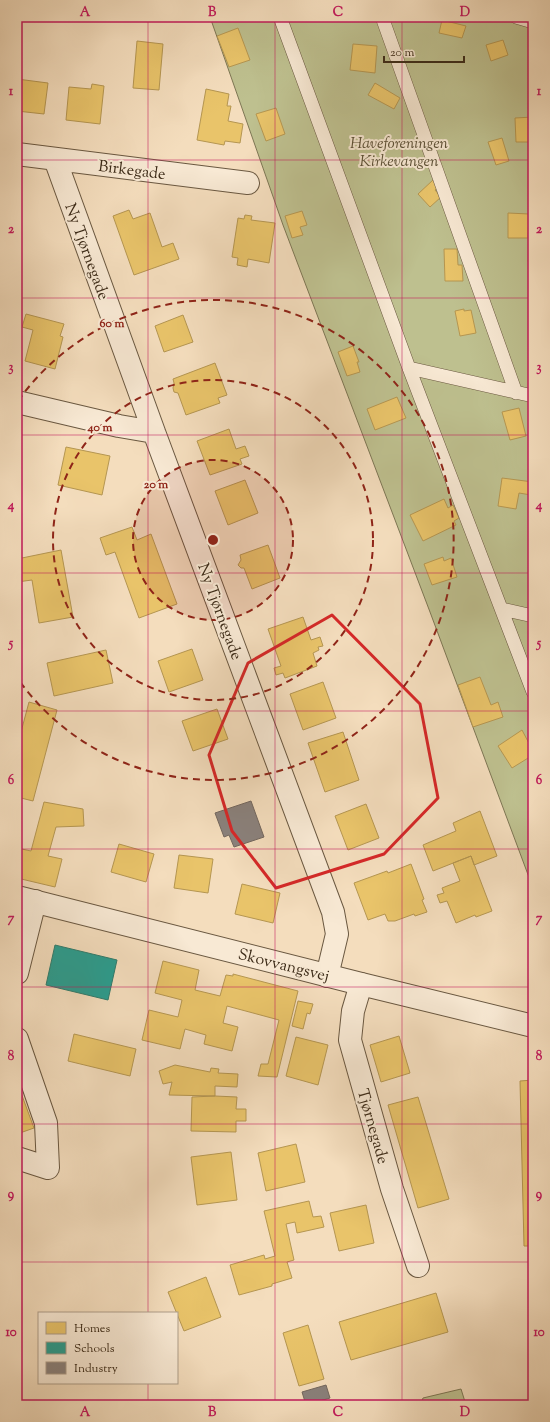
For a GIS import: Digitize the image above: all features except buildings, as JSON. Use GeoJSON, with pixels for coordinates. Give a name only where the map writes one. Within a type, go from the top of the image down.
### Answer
{"type":"FeatureCollection","features":[{"type":"Feature","properties":{"kind":"street","name":"Birkegade"},"geometry":{"type":"LineString","coordinates":[[17,154],[248,183]]}},
{"type":"Feature","properties":{"kind":"street","name":"Ny Tjørnegade"},"geometry":{"type":"LineString","coordinates":[[55,159],[154,432],[333,912],[337,934],[327,976]]}},
{"type":"Feature","properties":{"kind":"street"},"geometry":{"type":"LineString","coordinates":[[17,402],[119,426],[154,432]]}},
{"type":"Feature","properties":{"kind":"street","name":"Skovvangsvej"},"geometry":{"type":"LineString","coordinates":[[17,973],[26,899],[327,976],[533,1026]]}},
{"type":"Feature","properties":{"kind":"street","name":"Tjørnegade"},"geometry":{"type":"LineString","coordinates":[[361,984],[353,1011],[350,1040],[392,1189],[418,1266]]}},
{"type":"Feature","properties":{"kind":"street"},"geometry":{"type":"LineString","coordinates":[[17,1039],[46,1123],[48,1168],[17,1158]]}},
{"type":"Feature","properties":{"kind":"lane"},"geometry":{"type":"LineString","coordinates":[[280,17],[409,368],[533,692]]}},
{"type":"Feature","properties":{"kind":"lane"},"geometry":{"type":"LineString","coordinates":[[382,17],[516,393]]}},
{"type":"Feature","properties":{"kind":"lane"},"geometry":{"type":"LineString","coordinates":[[516,17],[533,22]]}},
{"type":"Feature","properties":{"kind":"lane"},"geometry":{"type":"LineString","coordinates":[[409,368],[533,396]]}},
{"type":"Feature","properties":{"kind":"lane"},"geometry":{"type":"LineString","coordinates":[[502,610],[533,616]]}},
{"type":"Feature","properties":{"kind":"highlighted area"},"geometry":{"type":"Polygon","coordinates":[[[332,615],[420,704],[438,798],[384,854],[276,888],[232,831],[209,755],[248,663],[332,615]]]}},
{"type":"Feature","properties":{"kind":"green space","name":"Haveforeningen Kirkevangen"},"geometry":{"type":"Polygon","coordinates":[[[210,17],[533,17],[533,888],[283,225],[210,17]]]}},
{"type":"Feature","properties":{"kind":"green space"},"geometry":{"type":"Polygon","coordinates":[[[461,1389],[466,1405],[420,1405],[423,1398],[461,1389]]]}}]}
